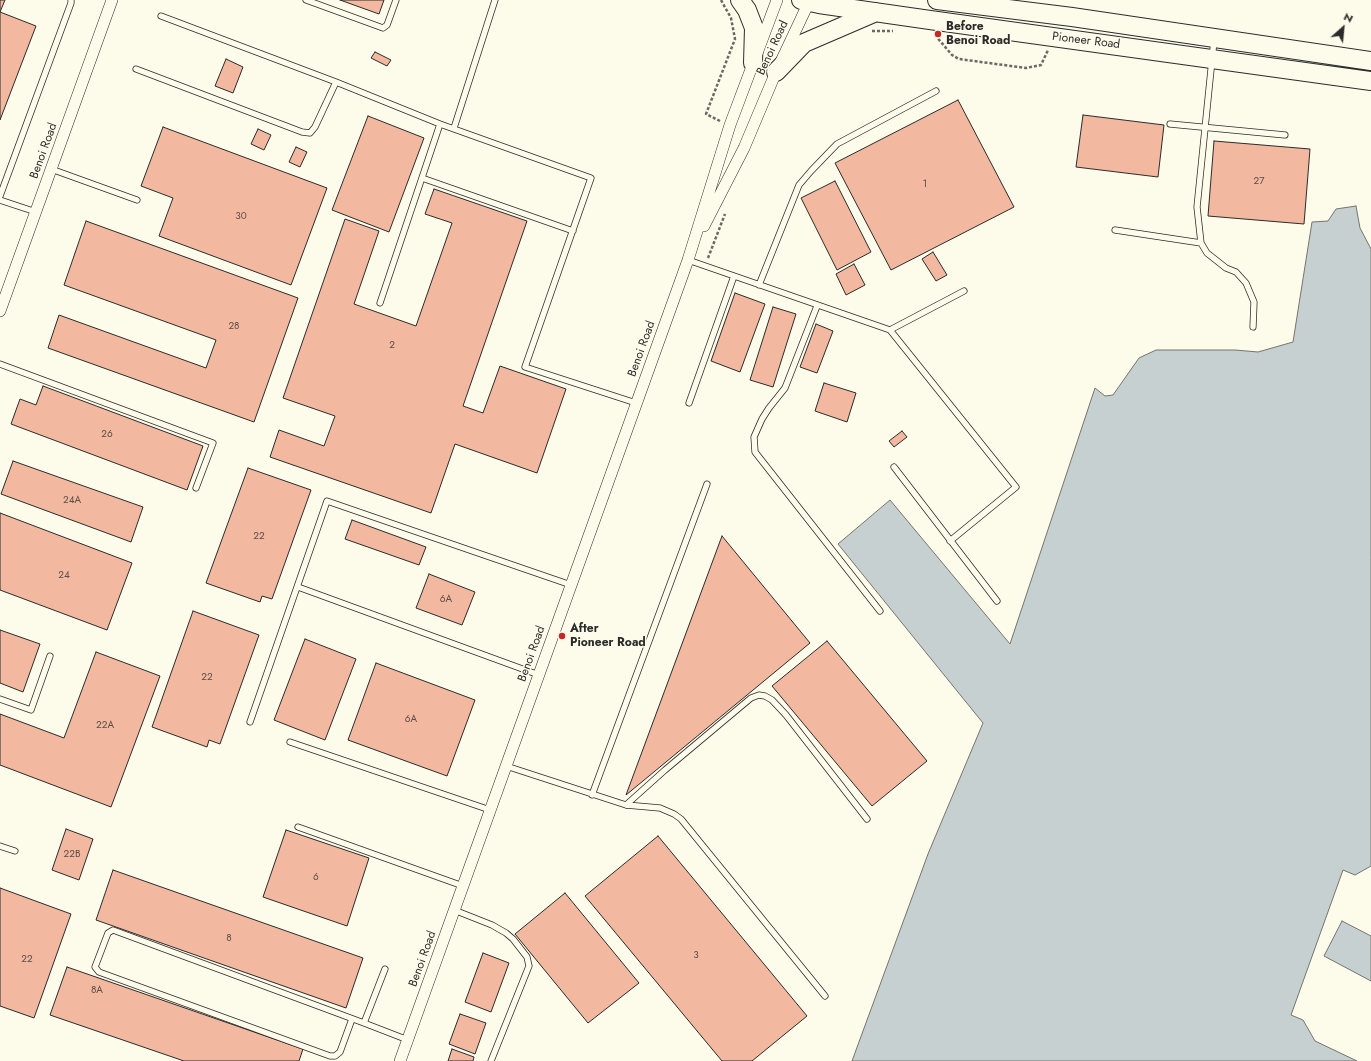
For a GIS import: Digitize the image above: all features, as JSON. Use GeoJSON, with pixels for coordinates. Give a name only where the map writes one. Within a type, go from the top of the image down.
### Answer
{"type":"FeatureCollection","features":[{"type":"Feature","properties":{"kind":"main road"},"geometry":{"type":"LineString","coordinates":[[740,0],[747,10],[754,28],[753,63]]}},
{"type":"Feature","properties":{"kind":"main road","name":"Pioneer Road"},"geometry":{"type":"LineString","coordinates":[[937,0],[1072,17],[1371,61]]}},
{"type":"Feature","properties":{"kind":"main road","name":"Pioneer Road"},"geometry":{"type":"LineString","coordinates":[[805,1],[1371,81]]}},
{"type":"Feature","properties":{"kind":"main road"},"geometry":{"type":"LineString","coordinates":[[776,72],[804,43],[876,12]]}},
{"type":"Feature","properties":{"kind":"street","name":"Benoi Road"},"geometry":{"type":"LineString","coordinates":[[0,311],[112,0]]}},
{"type":"Feature","properties":{"kind":"street","name":"Benoi Road"},"geometry":{"type":"LineString","coordinates":[[400,1061],[689,258],[730,125],[777,0]]}},
{"type":"Feature","properties":{"kind":"street","name":"Benoi Road"},"geometry":{"type":"LineString","coordinates":[[689,258],[744,148],[805,1]]}},
{"type":"Feature","properties":{"kind":"lane"},"geometry":{"type":"LineString","coordinates":[[0,196],[69,10],[71,0]]}},
{"type":"Feature","properties":{"kind":"lane"},"geometry":{"type":"LineString","coordinates":[[306,0],[383,28],[387,25],[396,0]]}},
{"type":"Feature","properties":{"kind":"lane"},"geometry":{"type":"LineString","coordinates":[[454,128],[495,0]]}},
{"type":"Feature","properties":{"kind":"lane"},"geometry":{"type":"LineString","coordinates":[[161,16],[336,82],[440,124],[592,178],[525,367],[636,403]]}},
{"type":"Feature","properties":{"kind":"lane"},"geometry":{"type":"LineString","coordinates":[[1214,38],[1197,207],[1201,243],[1206,253],[1226,268],[1236,272],[1246,283],[1254,302],[1253,327]]}},
{"type":"Feature","properties":{"kind":"lane"},"geometry":{"type":"LineString","coordinates":[[136,69],[302,132],[310,133],[315,127],[336,82]]}},
{"type":"Feature","properties":{"kind":"lane"},"geometry":{"type":"LineString","coordinates":[[759,285],[799,185],[811,171],[837,144],[936,91]]}},
{"type":"Feature","properties":{"kind":"lane"},"geometry":{"type":"LineString","coordinates":[[380,303],[440,124]]}},
{"type":"Feature","properties":{"kind":"lane"},"geometry":{"type":"LineString","coordinates":[[1170,124],[1286,135]]}},
{"type":"Feature","properties":{"kind":"lane"},"geometry":{"type":"LineString","coordinates":[[51,169],[137,200]]}},
{"type":"Feature","properties":{"kind":"lane"},"geometry":{"type":"LineString","coordinates":[[422,178],[573,231]]}},
{"type":"Feature","properties":{"kind":"lane"},"geometry":{"type":"LineString","coordinates":[[0,200],[36,212]]}},
{"type":"Feature","properties":{"kind":"lane"},"geometry":{"type":"LineString","coordinates":[[1115,230],[1201,243]]}},
{"type":"Feature","properties":{"kind":"lane"},"geometry":{"type":"LineString","coordinates":[[689,258],[706,266],[817,306],[890,330],[1016,487],[950,541]]}},
{"type":"Feature","properties":{"kind":"lane"},"geometry":{"type":"LineString","coordinates":[[689,403],[734,276]]}},
{"type":"Feature","properties":{"kind":"lane"},"geometry":{"type":"LineString","coordinates":[[890,330],[964,291]]}},
{"type":"Feature","properties":{"kind":"lane"},"geometry":{"type":"LineString","coordinates":[[817,306],[785,388],[769,408],[754,436],[755,452],[880,611]]}},
{"type":"Feature","properties":{"kind":"lane"},"geometry":{"type":"LineString","coordinates":[[0,364],[213,443],[196,488]]}},
{"type":"Feature","properties":{"kind":"lane"},"geometry":{"type":"LineString","coordinates":[[894,466],[997,601]]}},
{"type":"Feature","properties":{"kind":"lane"},"geometry":{"type":"LineString","coordinates":[[592,795],[707,484]]}},
{"type":"Feature","properties":{"kind":"lane"},"geometry":{"type":"LineString","coordinates":[[250,722],[327,501],[571,585]]}},
{"type":"Feature","properties":{"kind":"lane"},"geometry":{"type":"LineString","coordinates":[[298,587],[539,675]]}},
{"type":"Feature","properties":{"kind":"lane"},"geometry":{"type":"LineString","coordinates":[[0,698],[31,710],[50,656]]}},
{"type":"Feature","properties":{"kind":"lane"},"geometry":{"type":"LineString","coordinates":[[626,805],[748,700],[758,695],[765,696],[772,700],[786,715],[867,819]]}},
{"type":"Feature","properties":{"kind":"lane"},"geometry":{"type":"LineString","coordinates":[[290,742],[490,810]]}},
{"type":"Feature","properties":{"kind":"lane"},"geometry":{"type":"LineString","coordinates":[[506,766],[626,805],[660,808],[682,819],[825,996]]}},
{"type":"Feature","properties":{"kind":"lane"},"geometry":{"type":"LineString","coordinates":[[298,827],[463,886]]}},
{"type":"Feature","properties":{"kind":"lane"},"geometry":{"type":"LineString","coordinates":[[0,846],[15,851]]}},
{"type":"Feature","properties":{"kind":"lane"},"geometry":{"type":"LineString","coordinates":[[454,910],[492,925],[506,933],[513,939],[527,958],[528,966],[491,1061]]}},
{"type":"Feature","properties":{"kind":"lane"},"geometry":{"type":"LineString","coordinates":[[352,1019],[340,1052],[335,1056],[330,1056],[98,972],[95,967],[108,933],[113,930],[364,1023],[408,1040]]}},
{"type":"Feature","properties":{"kind":"lane"},"geometry":{"type":"LineString","coordinates":[[364,1023],[385,969]]}},
{"type":"Feature","properties":{"kind":"path"},"geometry":{"type":"LineString","coordinates":[[720,0],[731,18],[735,39],[706,114],[730,125]]}},
{"type":"Feature","properties":{"kind":"path"},"geometry":{"type":"LineString","coordinates":[[865,31],[896,31]]}},
{"type":"Feature","properties":{"kind":"path"},"geometry":{"type":"LineString","coordinates":[[935,35],[952,54],[959,59],[1026,68],[1041,65],[1054,37]]}},
{"type":"Feature","properties":{"kind":"path"},"geometry":{"type":"LineString","coordinates":[[706,266],[727,209]]}},
{"type":"Feature","properties":{"kind":"shaded area"},"geometry":{"type":"Polygon","coordinates":[[[1356,206],[1360,228],[1371,249],[1371,866],[1355,875],[1343,870],[1291,1015],[1303,1020],[1315,1041],[1357,1061],[852,1061],[928,854],[983,723],[838,544],[890,500],[1010,644],[1095,388],[1105,396],[1113,395],[1139,358],[1156,350],[1235,350],[1258,352],[1293,342],[1312,222],[1328,221],[1336,209],[1356,206]]]}},
{"type":"Feature","properties":{"kind":"shaded area"},"geometry":{"type":"Polygon","coordinates":[[[1342,921],[1371,936],[1371,981],[1324,956],[1342,921]]]}},
{"type":"Feature","properties":{"kind":"building"},"geometry":{"type":"Polygon","coordinates":[[[0,0],[5,0],[0,12],[0,0]]]}},
{"type":"Feature","properties":{"kind":"building"},"geometry":{"type":"Polygon","coordinates":[[[340,0],[384,0],[379,14],[340,0]]]}},
{"type":"Feature","properties":{"kind":"building"},"geometry":{"type":"Polygon","coordinates":[[[0,12],[36,26],[0,120],[0,12]]]}},
{"type":"Feature","properties":{"kind":"building"},"geometry":{"type":"Polygon","coordinates":[[[375,52],[391,60],[387,66],[371,58],[375,52]]]}},
{"type":"Feature","properties":{"kind":"building"},"geometry":{"type":"Polygon","coordinates":[[[226,59],[243,67],[233,93],[215,86],[226,59]]]}},
{"type":"Feature","properties":{"kind":"building"},"geometry":{"type":"Polygon","coordinates":[[[958,100],[1014,207],[891,270],[835,163],[958,100]]]}},
{"type":"Feature","properties":{"kind":"building"},"geometry":{"type":"Polygon","coordinates":[[[1083,115],[1164,125],[1158,177],[1076,167],[1083,115]]]}},
{"type":"Feature","properties":{"kind":"building"},"geometry":{"type":"Polygon","coordinates":[[[368,116],[424,138],[389,232],[332,210],[368,116]]]}},
{"type":"Feature","properties":{"kind":"building"},"geometry":{"type":"Polygon","coordinates":[[[163,127],[327,188],[291,285],[159,236],[173,198],[141,186],[163,127]]]}},
{"type":"Feature","properties":{"kind":"building"},"geometry":{"type":"Polygon","coordinates":[[[258,129],[271,135],[264,150],[251,144],[258,129]]]}},
{"type":"Feature","properties":{"kind":"building"},"geometry":{"type":"Polygon","coordinates":[[[1214,141],[1310,149],[1304,224],[1208,216],[1214,141]]]}},
{"type":"Feature","properties":{"kind":"building"},"geometry":{"type":"Polygon","coordinates":[[[296,147],[307,152],[300,167],[289,162],[296,147]]]}},
{"type":"Feature","properties":{"kind":"building"},"geometry":{"type":"Polygon","coordinates":[[[835,181],[871,252],[837,270],[801,198],[835,181]]]}},
{"type":"Feature","properties":{"kind":"building"},"geometry":{"type":"Polygon","coordinates":[[[434,189],[527,221],[463,406],[483,413],[500,366],[566,389],[537,473],[455,444],[431,513],[270,457],[279,430],[324,446],[335,416],[283,398],[345,219],[379,231],[354,304],[416,326],[452,223],[425,214],[434,189]]]}},
{"type":"Feature","properties":{"kind":"building"},"geometry":{"type":"Polygon","coordinates":[[[86,221],[298,298],[254,422],[48,348],[59,315],[206,368],[216,340],[64,285],[86,221]]]}},
{"type":"Feature","properties":{"kind":"building"},"geometry":{"type":"Polygon","coordinates":[[[933,252],[947,275],[936,281],[922,259],[933,252]]]}},
{"type":"Feature","properties":{"kind":"building"},"geometry":{"type":"Polygon","coordinates":[[[854,264],[865,285],[846,295],[836,274],[854,264]]]}},
{"type":"Feature","properties":{"kind":"building"},"geometry":{"type":"Polygon","coordinates":[[[735,293],[765,304],[740,372],[711,361],[735,293]]]}},
{"type":"Feature","properties":{"kind":"building"},"geometry":{"type":"Polygon","coordinates":[[[773,307],[796,314],[773,387],[750,380],[773,307]]]}},
{"type":"Feature","properties":{"kind":"building"},"geometry":{"type":"Polygon","coordinates":[[[816,324],[833,331],[817,373],[800,367],[816,324]]]}},
{"type":"Feature","properties":{"kind":"building"},"geometry":{"type":"Polygon","coordinates":[[[824,383],[856,393],[847,422],[815,411],[824,383]]]}},
{"type":"Feature","properties":{"kind":"building"},"geometry":{"type":"Polygon","coordinates":[[[43,386],[203,446],[187,490],[11,424],[20,399],[36,405],[43,386]]]}},
{"type":"Feature","properties":{"kind":"building"},"geometry":{"type":"Polygon","coordinates":[[[902,431],[907,437],[894,447],[889,441],[902,431]]]}},
{"type":"Feature","properties":{"kind":"building"},"geometry":{"type":"Polygon","coordinates":[[[13,461],[143,507],[131,542],[1,494],[13,461]]]}},
{"type":"Feature","properties":{"kind":"building"},"geometry":{"type":"Polygon","coordinates":[[[248,468],[311,490],[272,599],[262,596],[260,602],[206,583],[248,468]]]}},
{"type":"Feature","properties":{"kind":"building"},"geometry":{"type":"Polygon","coordinates":[[[0,513],[132,563],[107,630],[0,590],[0,513]]]}},
{"type":"Feature","properties":{"kind":"building"},"geometry":{"type":"Polygon","coordinates":[[[352,520],[426,547],[419,565],[345,539],[352,520]]]}},
{"type":"Feature","properties":{"kind":"building"},"geometry":{"type":"Polygon","coordinates":[[[722,536],[810,643],[626,795],[722,536]]]}},
{"type":"Feature","properties":{"kind":"building"},"geometry":{"type":"Polygon","coordinates":[[[429,574],[475,592],[462,625],[416,608],[429,574]]]}},
{"type":"Feature","properties":{"kind":"building"},"geometry":{"type":"Polygon","coordinates":[[[193,611],[259,635],[220,744],[209,740],[207,747],[152,727],[193,611]]]}},
{"type":"Feature","properties":{"kind":"building"},"geometry":{"type":"Polygon","coordinates":[[[0,630],[40,644],[23,692],[0,683],[0,630]]]}},
{"type":"Feature","properties":{"kind":"building"},"geometry":{"type":"Polygon","coordinates":[[[305,639],[356,659],[325,740],[274,720],[305,639]]]}},
{"type":"Feature","properties":{"kind":"building"},"geometry":{"type":"Polygon","coordinates":[[[827,641],[927,761],[872,806],[772,686],[827,641]]]}},
{"type":"Feature","properties":{"kind":"building"},"geometry":{"type":"Polygon","coordinates":[[[96,652],[160,676],[111,807],[0,765],[0,714],[64,738],[96,652]]]}},
{"type":"Feature","properties":{"kind":"building"},"geometry":{"type":"Polygon","coordinates":[[[376,663],[475,700],[447,776],[348,740],[376,663]]]}},
{"type":"Feature","properties":{"kind":"building"},"geometry":{"type":"Polygon","coordinates":[[[66,829],[93,839],[79,880],[52,870],[66,829]]]}},
{"type":"Feature","properties":{"kind":"building"},"geometry":{"type":"Polygon","coordinates":[[[286,830],[369,858],[347,926],[263,897],[286,830]]]}},
{"type":"Feature","properties":{"kind":"building"},"geometry":{"type":"Polygon","coordinates":[[[658,836],[807,1016],[752,1061],[722,1061],[585,896],[658,836]]]}},
{"type":"Feature","properties":{"kind":"building"},"geometry":{"type":"Polygon","coordinates":[[[113,870],[363,958],[346,1008],[96,920],[113,870]]]}},
{"type":"Feature","properties":{"kind":"building"},"geometry":{"type":"Polygon","coordinates":[[[0,888],[71,914],[34,1018],[0,1006],[0,888]]]}},
{"type":"Feature","properties":{"kind":"building"},"geometry":{"type":"Polygon","coordinates":[[[565,893],[639,983],[588,1023],[515,934],[565,893]]]}},
{"type":"Feature","properties":{"kind":"building"},"geometry":{"type":"Polygon","coordinates":[[[483,953],[509,963],[491,1012],[465,1002],[483,953]]]}},
{"type":"Feature","properties":{"kind":"building"},"geometry":{"type":"Polygon","coordinates":[[[67,967],[303,1049],[299,1061],[184,1061],[50,1015],[67,967]]]}},
{"type":"Feature","properties":{"kind":"building"},"geometry":{"type":"Polygon","coordinates":[[[460,1014],[486,1023],[475,1054],[449,1044],[460,1014]]]}},
{"type":"Feature","properties":{"kind":"building"},"geometry":{"type":"Polygon","coordinates":[[[452,1049],[474,1057],[473,1061],[448,1061],[452,1049]]]}},
{"type":"Feature","properties":{"kind":"place","name":"Before Benoi Road"},"geometry":{"type":"Point","coordinates":[938,34]}},
{"type":"Feature","properties":{"kind":"place","name":"After Pioneer Road"},"geometry":{"type":"Point","coordinates":[562,636]}}]}
